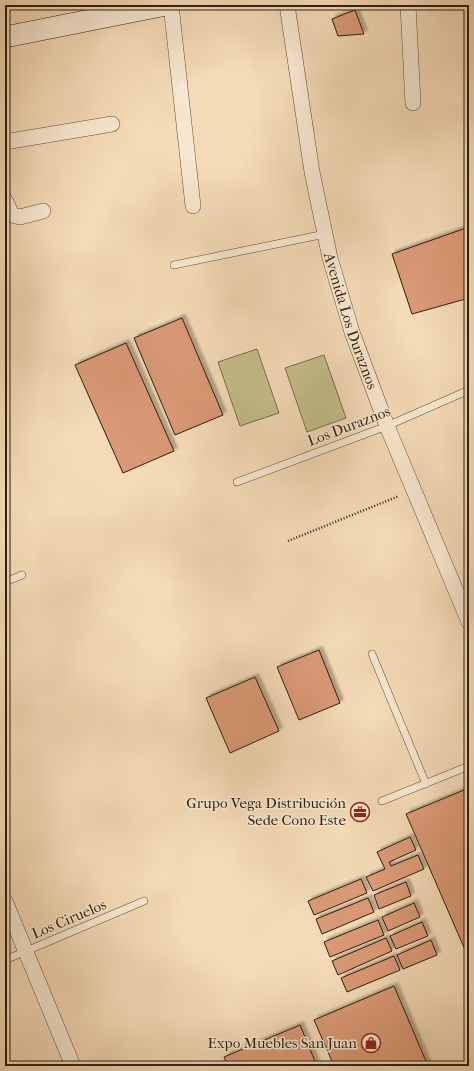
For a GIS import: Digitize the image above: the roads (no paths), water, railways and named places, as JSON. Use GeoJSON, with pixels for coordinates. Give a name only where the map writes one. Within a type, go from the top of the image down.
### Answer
{"type":"FeatureCollection","features":[{"type":"Feature","properties":{"kind":"street"},"geometry":{"type":"LineString","coordinates":[[5,37],[166,5]]}},
{"type":"Feature","properties":{"kind":"street"},"geometry":{"type":"LineString","coordinates":[[171,5],[193,206]]}},
{"type":"Feature","properties":{"kind":"street","name":"Avenida Los Duraznos"},"geometry":{"type":"LineString","coordinates":[[287,5],[312,172],[330,258],[352,332],[387,426],[469,622]]}},
{"type":"Feature","properties":{"kind":"street"},"geometry":{"type":"LineString","coordinates":[[408,5],[413,103]]}},
{"type":"Feature","properties":{"kind":"street"},"geometry":{"type":"LineString","coordinates":[[5,142],[112,124]]}},
{"type":"Feature","properties":{"kind":"street"},"geometry":{"type":"LineString","coordinates":[[6,207],[12,215],[20,217],[43,211]]}},
{"type":"Feature","properties":{"kind":"street"},"geometry":{"type":"LineString","coordinates":[[5,901],[73,1066]]}},
{"type":"Feature","properties":{"kind":"lane"},"geometry":{"type":"LineString","coordinates":[[174,265],[325,234]]}},
{"type":"Feature","properties":{"kind":"lane","name":"Los Duraznos"},"geometry":{"type":"LineString","coordinates":[[237,482],[387,426],[469,390]]}},
{"type":"Feature","properties":{"kind":"lane"},"geometry":{"type":"LineString","coordinates":[[5,582],[22,575]]}},
{"type":"Feature","properties":{"kind":"lane"},"geometry":{"type":"LineString","coordinates":[[372,654],[426,784]]}},
{"type":"Feature","properties":{"kind":"lane"},"geometry":{"type":"LineString","coordinates":[[382,802],[469,766]]}},
{"type":"Feature","properties":{"kind":"lane","name":"Los Ciruelos"},"geometry":{"type":"LineString","coordinates":[[5,960],[144,901]]}},
{"type":"Feature","properties":{"kind":"place","name":"Grupo Vega Distribución Sede Cono Este"},"geometry":{"type":"Point","coordinates":[360,812]}},
{"type":"Feature","properties":{"kind":"place","name":"Expo Muebles San Juan"},"geometry":{"type":"Point","coordinates":[371,1043]}}]}
